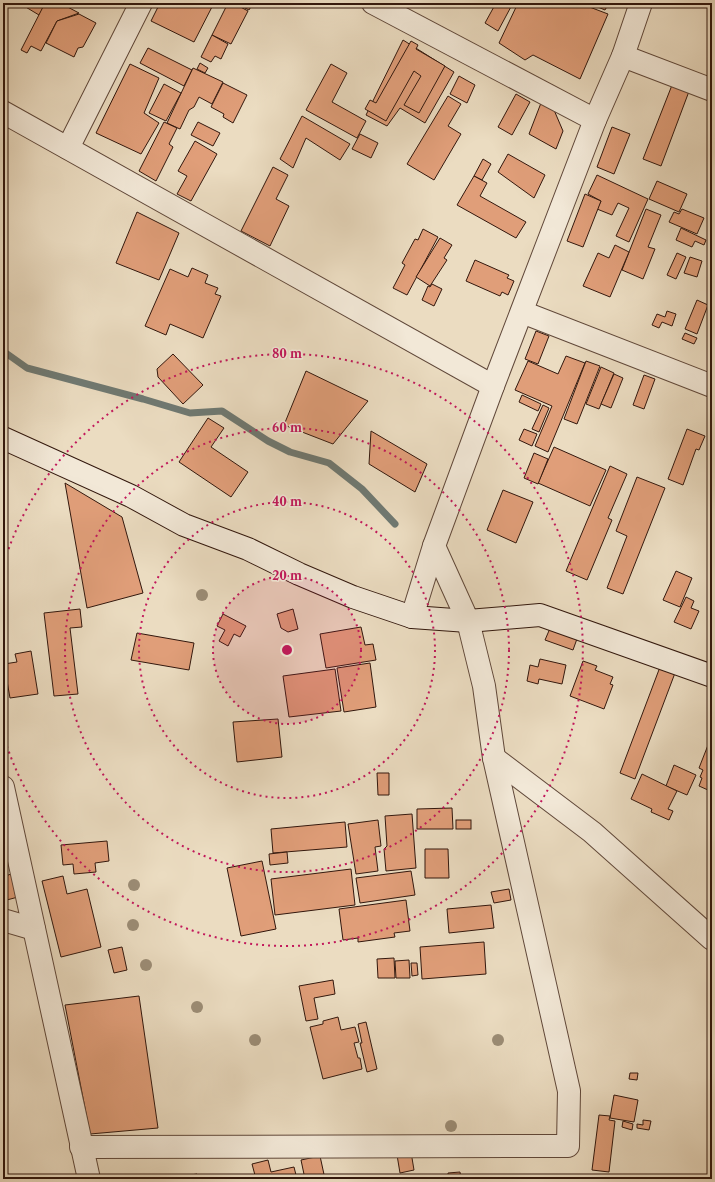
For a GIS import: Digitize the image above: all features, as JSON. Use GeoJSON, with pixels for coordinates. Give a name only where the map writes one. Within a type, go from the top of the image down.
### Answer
{"type":"FeatureCollection","features":[{"type":"Feature","properties":{"kind":"street"},"geometry":{"type":"LineString","coordinates":[[68,148],[142,3]]}},
{"type":"Feature","properties":{"kind":"street"},"geometry":{"type":"LineString","coordinates":[[372,3],[596,120]]}},
{"type":"Feature","properties":{"kind":"street"},"geometry":{"type":"LineString","coordinates":[[412,617],[434,546],[493,386],[596,120],[623,56],[641,3]]}},
{"type":"Feature","properties":{"kind":"street"},"geometry":{"type":"LineString","coordinates":[[623,56],[712,90]]}},
{"type":"Feature","properties":{"kind":"street"},"geometry":{"type":"LineString","coordinates":[[3,112],[493,386]]}},
{"type":"Feature","properties":{"kind":"street"},"geometry":{"type":"LineString","coordinates":[[522,312],[712,386]]}},
{"type":"Feature","properties":{"kind":"street"},"geometry":{"type":"LineString","coordinates":[[3,438],[131,496],[184,524],[248,549],[298,574],[353,597],[412,617],[468,621],[540,615],[712,676]]}},
{"type":"Feature","properties":{"kind":"street"},"geometry":{"type":"LineString","coordinates":[[81,1147],[568,1146],[569,1091],[494,758],[484,686],[468,621],[434,546]]}},
{"type":"Feature","properties":{"kind":"street"},"geometry":{"type":"LineString","coordinates":[[494,758],[592,832],[712,939]]}},
{"type":"Feature","properties":{"kind":"street"},"geometry":{"type":"LineString","coordinates":[[3,787],[89,1179]]}},
{"type":"Feature","properties":{"kind":"street"},"geometry":{"type":"LineString","coordinates":[[3,920],[34,928]]}},
{"type":"Feature","properties":{"kind":"building"},"geometry":{"type":"Polygon","coordinates":[[[19,3],[46,3],[39,15],[19,3]]]}},
{"type":"Feature","properties":{"kind":"building"},"geometry":{"type":"Polygon","coordinates":[[[45,3],[60,3],[79,13],[57,21],[41,51],[31,46],[27,53],[21,50],[45,3]]]}},
{"type":"Feature","properties":{"kind":"building"},"geometry":{"type":"Polygon","coordinates":[[[160,3],[214,3],[194,42],[151,21],[160,3]]]}},
{"type":"Feature","properties":{"kind":"building"},"geometry":{"type":"Polygon","coordinates":[[[228,3],[233,3],[248,11],[231,44],[212,35],[228,3]]]}},
{"type":"Feature","properties":{"kind":"building"},"geometry":{"type":"Polygon","coordinates":[[[235,3],[253,3],[249,10],[235,3]]]}},
{"type":"Feature","properties":{"kind":"building"},"geometry":{"type":"Polygon","coordinates":[[[496,3],[513,3],[498,31],[485,23],[496,3]]]}},
{"type":"Feature","properties":{"kind":"building"},"geometry":{"type":"Polygon","coordinates":[[[518,3],[579,3],[608,14],[580,79],[533,55],[525,60],[499,43],[518,3]]]}},
{"type":"Feature","properties":{"kind":"building"},"geometry":{"type":"Polygon","coordinates":[[[588,3],[609,3],[605,10],[588,3]]]}},
{"type":"Feature","properties":{"kind":"building"},"geometry":{"type":"Polygon","coordinates":[[[79,14],[96,23],[83,47],[78,48],[74,57],[46,43],[57,21],[79,14]]]}},
{"type":"Feature","properties":{"kind":"building"},"geometry":{"type":"Polygon","coordinates":[[[212,35],[228,44],[221,59],[215,56],[211,62],[201,57],[212,35]]]}},
{"type":"Feature","properties":{"kind":"building"},"geometry":{"type":"Polygon","coordinates":[[[403,40],[454,72],[425,123],[400,108],[387,126],[366,115],[403,40]]]}},
{"type":"Feature","properties":{"kind":"building"},"geometry":{"type":"Polygon","coordinates":[[[411,41],[418,45],[416,49],[445,66],[419,113],[404,105],[421,76],[414,71],[386,121],[365,109],[370,100],[376,103],[411,41]]]}},
{"type":"Feature","properties":{"kind":"building"},"geometry":{"type":"Polygon","coordinates":[[[148,48],[192,70],[184,86],[140,63],[148,48]]]}},
{"type":"Feature","properties":{"kind":"building"},"geometry":{"type":"Polygon","coordinates":[[[200,63],[208,68],[205,73],[197,69],[200,63]]]}},
{"type":"Feature","properties":{"kind":"building"},"geometry":{"type":"Polygon","coordinates":[[[130,64],[159,78],[144,113],[159,123],[141,154],[96,133],[130,64]]]}},
{"type":"Feature","properties":{"kind":"building"},"geometry":{"type":"Polygon","coordinates":[[[331,64],[347,73],[332,102],[366,121],[357,138],[306,110],[331,64]]]}},
{"type":"Feature","properties":{"kind":"building"},"geometry":{"type":"Polygon","coordinates":[[[193,68],[223,82],[212,104],[199,97],[194,107],[189,110],[180,129],[167,123],[193,68]]]}},
{"type":"Feature","properties":{"kind":"building"},"geometry":{"type":"Polygon","coordinates":[[[459,76],[475,85],[467,103],[450,94],[459,76]]]}},
{"type":"Feature","properties":{"kind":"building"},"geometry":{"type":"Polygon","coordinates":[[[674,80],[691,86],[661,166],[643,159],[674,80]]]}},
{"type":"Feature","properties":{"kind":"building"},"geometry":{"type":"Polygon","coordinates":[[[223,83],[247,95],[233,123],[223,117],[224,114],[211,107],[223,83]]]}},
{"type":"Feature","properties":{"kind":"building"},"geometry":{"type":"Polygon","coordinates":[[[164,84],[181,93],[166,121],[149,113],[164,84]]]}},
{"type":"Feature","properties":{"kind":"building"},"geometry":{"type":"Polygon","coordinates":[[[516,94],[530,102],[512,135],[498,127],[516,94]]]}},
{"type":"Feature","properties":{"kind":"building"},"geometry":{"type":"Polygon","coordinates":[[[448,96],[461,104],[448,126],[461,134],[434,180],[407,164],[448,96]]]}},
{"type":"Feature","properties":{"kind":"building"},"geometry":{"type":"Polygon","coordinates":[[[541,103],[554,110],[563,131],[556,149],[529,134],[541,103]]]}},
{"type":"Feature","properties":{"kind":"building"},"geometry":{"type":"Polygon","coordinates":[[[302,116],[350,144],[340,160],[306,138],[293,168],[280,159],[302,116]]]}},
{"type":"Feature","properties":{"kind":"building"},"geometry":{"type":"Polygon","coordinates":[[[164,122],[177,128],[169,144],[173,147],[156,181],[139,171],[164,122]]]}},
{"type":"Feature","properties":{"kind":"building"},"geometry":{"type":"Polygon","coordinates":[[[198,122],[220,133],[213,146],[191,135],[198,122]]]}},
{"type":"Feature","properties":{"kind":"building"},"geometry":{"type":"Polygon","coordinates":[[[612,127],[630,134],[614,174],[597,167],[612,127]]]}},
{"type":"Feature","properties":{"kind":"building"},"geometry":{"type":"Polygon","coordinates":[[[360,134],[378,143],[371,158],[352,149],[360,134]]]}},
{"type":"Feature","properties":{"kind":"building"},"geometry":{"type":"Polygon","coordinates":[[[195,141],[217,154],[191,201],[177,194],[187,176],[178,171],[195,141]]]}},
{"type":"Feature","properties":{"kind":"building"},"geometry":{"type":"Polygon","coordinates":[[[508,154],[545,175],[534,198],[498,172],[508,154]]]}},
{"type":"Feature","properties":{"kind":"building"},"geometry":{"type":"Polygon","coordinates":[[[483,159],[491,164],[482,180],[474,176],[483,159]]]}},
{"type":"Feature","properties":{"kind":"building"},"geometry":{"type":"Polygon","coordinates":[[[273,167],[288,175],[276,199],[289,206],[270,246],[241,231],[273,167]]]}},
{"type":"Feature","properties":{"kind":"building"},"geometry":{"type":"Polygon","coordinates":[[[597,175],[648,199],[629,242],[616,236],[629,208],[618,203],[612,215],[597,209],[601,201],[588,194],[597,175]]]}},
{"type":"Feature","properties":{"kind":"building"},"geometry":{"type":"Polygon","coordinates":[[[474,176],[487,183],[480,196],[526,222],[516,238],[457,205],[474,176]]]}},
{"type":"Feature","properties":{"kind":"building"},"geometry":{"type":"Polygon","coordinates":[[[657,181],[687,194],[679,212],[649,199],[657,181]]]}},
{"type":"Feature","properties":{"kind":"building"},"geometry":{"type":"Polygon","coordinates":[[[585,194],[601,201],[583,247],[567,241],[585,194]]]}},
{"type":"Feature","properties":{"kind":"building"},"geometry":{"type":"Polygon","coordinates":[[[646,209],[661,215],[648,247],[655,249],[643,279],[622,270],[646,209]]]}},
{"type":"Feature","properties":{"kind":"building"},"geometry":{"type":"Polygon","coordinates":[[[682,209],[704,218],[697,234],[669,222],[674,212],[679,214],[682,209]]]}},
{"type":"Feature","properties":{"kind":"building"},"geometry":{"type":"Polygon","coordinates":[[[137,212],[179,233],[159,280],[116,263],[137,212]]]}},
{"type":"Feature","properties":{"kind":"building"},"geometry":{"type":"Polygon","coordinates":[[[681,228],[706,240],[704,245],[695,241],[692,247],[676,240],[681,228]]]}},
{"type":"Feature","properties":{"kind":"building"},"geometry":{"type":"Polygon","coordinates":[[[423,229],[438,237],[407,295],[393,288],[405,265],[402,263],[415,239],[418,240],[423,229]]]}},
{"type":"Feature","properties":{"kind":"building"},"geometry":{"type":"Polygon","coordinates":[[[440,238],[452,245],[444,258],[447,260],[430,286],[416,277],[440,238]]]}},
{"type":"Feature","properties":{"kind":"building"},"geometry":{"type":"Polygon","coordinates":[[[615,245],[629,252],[610,297],[583,286],[598,253],[609,258],[615,245]]]}},
{"type":"Feature","properties":{"kind":"building"},"geometry":{"type":"Polygon","coordinates":[[[677,253],[686,257],[676,279],[667,275],[677,253]]]}},
{"type":"Feature","properties":{"kind":"building"},"geometry":{"type":"Polygon","coordinates":[[[690,257],[702,261],[697,277],[684,273],[690,257]]]}},
{"type":"Feature","properties":{"kind":"building"},"geometry":{"type":"Polygon","coordinates":[[[475,260],[509,275],[507,278],[514,281],[508,295],[502,292],[500,296],[466,281],[475,260]]]}},
{"type":"Feature","properties":{"kind":"building"},"geometry":{"type":"Polygon","coordinates":[[[192,268],[208,275],[205,283],[218,288],[215,294],[221,296],[203,338],[170,324],[166,335],[145,326],[170,269],[188,277],[192,268]]]}},
{"type":"Feature","properties":{"kind":"building"},"geometry":{"type":"Polygon","coordinates":[[[432,284],[442,289],[434,306],[422,300],[428,286],[430,287],[432,284]]]}},
{"type":"Feature","properties":{"kind":"building"},"geometry":{"type":"Polygon","coordinates":[[[697,300],[708,305],[697,334],[685,329],[697,300]]]}},
{"type":"Feature","properties":{"kind":"building"},"geometry":{"type":"Polygon","coordinates":[[[667,311],[676,314],[672,326],[662,322],[659,328],[652,325],[657,314],[665,317],[667,311]]]}},
{"type":"Feature","properties":{"kind":"building"},"geometry":{"type":"Polygon","coordinates":[[[536,331],[549,336],[538,364],[525,359],[536,331]]]}},
{"type":"Feature","properties":{"kind":"building"},"geometry":{"type":"Polygon","coordinates":[[[685,333],[697,338],[694,344],[682,339],[685,333]]]}},
{"type":"Feature","properties":{"kind":"building"},"geometry":{"type":"Polygon","coordinates":[[[173,354],[203,385],[183,404],[158,377],[157,369],[173,354]]]}},
{"type":"Feature","properties":{"kind":"building"},"geometry":{"type":"Polygon","coordinates":[[[566,356],[585,363],[548,452],[535,446],[552,406],[515,390],[528,361],[558,374],[566,356]]]}},
{"type":"Feature","properties":{"kind":"building"},"geometry":{"type":"Polygon","coordinates":[[[586,361],[600,366],[577,424],[564,419],[586,361]]]}},
{"type":"Feature","properties":{"kind":"building"},"geometry":{"type":"Polygon","coordinates":[[[601,367],[614,373],[599,409],[586,404],[601,367]]]}},
{"type":"Feature","properties":{"kind":"building"},"geometry":{"type":"Polygon","coordinates":[[[306,371],[368,401],[333,444],[284,425],[306,371]]]}},
{"type":"Feature","properties":{"kind":"building"},"geometry":{"type":"Polygon","coordinates":[[[614,374],[623,378],[611,408],[601,404],[614,374]]]}},
{"type":"Feature","properties":{"kind":"building"},"geometry":{"type":"Polygon","coordinates":[[[644,375],[655,379],[644,409],[633,405],[644,375]]]}},
{"type":"Feature","properties":{"kind":"building"},"geometry":{"type":"Polygon","coordinates":[[[522,395],[541,404],[538,411],[519,402],[522,395]]]}},
{"type":"Feature","properties":{"kind":"building"},"geometry":{"type":"Polygon","coordinates":[[[543,405],[549,408],[539,432],[532,429],[543,405]]]}},
{"type":"Feature","properties":{"kind":"building"},"geometry":{"type":"Polygon","coordinates":[[[208,418],[224,428],[211,447],[248,472],[231,497],[179,462],[208,418]]]}},
{"type":"Feature","properties":{"kind":"building"},"geometry":{"type":"Polygon","coordinates":[[[524,429],[537,434],[532,446],[519,440],[524,429]]]}},
{"type":"Feature","properties":{"kind":"building"},"geometry":{"type":"Polygon","coordinates":[[[687,429],[705,436],[699,450],[696,449],[683,485],[668,479],[687,429]]]}},
{"type":"Feature","properties":{"kind":"building"},"geometry":{"type":"Polygon","coordinates":[[[371,431],[427,464],[415,492],[369,464],[371,431]]]}},
{"type":"Feature","properties":{"kind":"building"},"geometry":{"type":"Polygon","coordinates":[[[554,447],[606,470],[590,506],[538,483],[554,447]]]}},
{"type":"Feature","properties":{"kind":"building"},"geometry":{"type":"Polygon","coordinates":[[[534,453],[548,459],[538,484],[524,478],[534,453]]]}},
{"type":"Feature","properties":{"kind":"building"},"geometry":{"type":"Polygon","coordinates":[[[610,466],[627,474],[608,518],[612,520],[587,580],[566,571],[610,466]]]}},
{"type":"Feature","properties":{"kind":"building"},"geometry":{"type":"Polygon","coordinates":[[[637,477],[665,488],[623,594],[607,588],[627,536],[616,531],[637,477]]]}},
{"type":"Feature","properties":{"kind":"building"},"geometry":{"type":"Polygon","coordinates":[[[65,483],[122,517],[143,593],[87,608],[65,483]]]}},
{"type":"Feature","properties":{"kind":"building"},"geometry":{"type":"Polygon","coordinates":[[[503,490],[533,502],[516,543],[487,530],[503,490]]]}},
{"type":"Feature","properties":{"kind":"building"},"geometry":{"type":"Polygon","coordinates":[[[676,571],[692,578],[680,607],[663,600],[676,571]]]}},
{"type":"Feature","properties":{"kind":"building"},"geometry":{"type":"Polygon","coordinates":[[[686,597],[694,601],[691,608],[699,611],[691,629],[674,622],[686,597]]]}},
{"type":"Feature","properties":{"kind":"building"},"geometry":{"type":"Polygon","coordinates":[[[80,609],[82,627],[70,628],[78,694],[54,696],[44,613],[80,609]]]}},
{"type":"Feature","properties":{"kind":"building"},"geometry":{"type":"Polygon","coordinates":[[[293,609],[298,629],[288,632],[281,628],[277,614],[293,609]]]}},
{"type":"Feature","properties":{"kind":"building"},"geometry":{"type":"Polygon","coordinates":[[[223,614],[246,626],[240,637],[234,634],[228,646],[219,641],[225,630],[217,626],[223,614]]]}},
{"type":"Feature","properties":{"kind":"building"},"geometry":{"type":"Polygon","coordinates":[[[551,626],[578,636],[573,650],[545,640],[551,626]]]}},
{"type":"Feature","properties":{"kind":"building"},"geometry":{"type":"Polygon","coordinates":[[[361,627],[365,645],[373,644],[376,660],[326,668],[320,634],[361,627]]]}},
{"type":"Feature","properties":{"kind":"building"},"geometry":{"type":"Polygon","coordinates":[[[137,633],[194,643],[189,670],[131,660],[137,633]]]}},
{"type":"Feature","properties":{"kind":"building"},"geometry":{"type":"Polygon","coordinates":[[[31,651],[38,694],[10,698],[4,664],[17,662],[15,654],[31,651]]]}},
{"type":"Feature","properties":{"kind":"building"},"geometry":{"type":"Polygon","coordinates":[[[540,659],[566,665],[562,684],[539,679],[538,684],[527,681],[530,665],[538,667],[540,659]]]}},
{"type":"Feature","properties":{"kind":"building"},"geometry":{"type":"Polygon","coordinates":[[[583,661],[597,666],[595,670],[613,677],[610,684],[613,685],[604,709],[570,696],[583,661]]]}},
{"type":"Feature","properties":{"kind":"building"},"geometry":{"type":"Polygon","coordinates":[[[370,663],[376,707],[344,712],[337,668],[370,663]]]}},
{"type":"Feature","properties":{"kind":"building"},"geometry":{"type":"Polygon","coordinates":[[[660,667],[675,673],[635,779],[620,773],[660,667]]]}},
{"type":"Feature","properties":{"kind":"building"},"geometry":{"type":"Polygon","coordinates":[[[335,669],[341,711],[289,717],[283,676],[335,669]]]}},
{"type":"Feature","properties":{"kind":"building"},"geometry":{"type":"Polygon","coordinates":[[[278,719],[282,757],[237,762],[233,722],[278,719]]]}},
{"type":"Feature","properties":{"kind":"building"},"geometry":{"type":"Polygon","coordinates":[[[710,740],[712,741],[712,781],[708,790],[699,786],[702,778],[700,777],[703,770],[699,768],[710,740]]]}},
{"type":"Feature","properties":{"kind":"building"},"geometry":{"type":"Polygon","coordinates":[[[674,765],[696,775],[687,795],[666,786],[674,765]]]}},
{"type":"Feature","properties":{"kind":"building"},"geometry":{"type":"Polygon","coordinates":[[[377,773],[389,773],[389,795],[378,795],[377,773]]]}},
{"type":"Feature","properties":{"kind":"building"},"geometry":{"type":"Polygon","coordinates":[[[642,774],[677,791],[668,809],[673,811],[669,820],[651,812],[652,809],[631,799],[642,774]]]}},
{"type":"Feature","properties":{"kind":"building"},"geometry":{"type":"Polygon","coordinates":[[[452,808],[453,829],[417,829],[417,809],[452,808]]]}},
{"type":"Feature","properties":{"kind":"building"},"geometry":{"type":"Polygon","coordinates":[[[412,814],[416,868],[386,871],[384,849],[387,846],[385,816],[412,814]]]}},
{"type":"Feature","properties":{"kind":"building"},"geometry":{"type":"Polygon","coordinates":[[[378,820],[381,846],[375,847],[378,871],[356,874],[348,824],[378,820]]]}},
{"type":"Feature","properties":{"kind":"building"},"geometry":{"type":"Polygon","coordinates":[[[456,820],[471,820],[471,829],[456,829],[456,820]]]}},
{"type":"Feature","properties":{"kind":"building"},"geometry":{"type":"Polygon","coordinates":[[[345,822],[347,847],[273,853],[271,829],[345,822]]]}},
{"type":"Feature","properties":{"kind":"building"},"geometry":{"type":"Polygon","coordinates":[[[107,841],[109,861],[95,863],[96,872],[74,874],[73,864],[63,865],[61,845],[107,841]]]}},
{"type":"Feature","properties":{"kind":"building"},"geometry":{"type":"Polygon","coordinates":[[[425,849],[448,849],[449,878],[425,878],[425,849]]]}},
{"type":"Feature","properties":{"kind":"building"},"geometry":{"type":"Polygon","coordinates":[[[287,852],[288,863],[270,865],[269,854],[287,852]]]}},
{"type":"Feature","properties":{"kind":"building"},"geometry":{"type":"Polygon","coordinates":[[[9,855],[11,865],[3,867],[3,857],[9,855]]]}},
{"type":"Feature","properties":{"kind":"building"},"geometry":{"type":"Polygon","coordinates":[[[262,861],[276,929],[241,936],[227,868],[262,861]]]}},
{"type":"Feature","properties":{"kind":"building"},"geometry":{"type":"Polygon","coordinates":[[[351,869],[355,905],[275,915],[271,879],[351,869]]]}},
{"type":"Feature","properties":{"kind":"building"},"geometry":{"type":"Polygon","coordinates":[[[411,871],[415,895],[360,903],[356,878],[411,871]]]}},
{"type":"Feature","properties":{"kind":"building"},"geometry":{"type":"Polygon","coordinates":[[[11,874],[18,897],[3,901],[3,877],[11,874]]]}},
{"type":"Feature","properties":{"kind":"building"},"geometry":{"type":"Polygon","coordinates":[[[63,876],[67,894],[87,889],[101,947],[61,957],[42,881],[63,876]]]}},
{"type":"Feature","properties":{"kind":"building"},"geometry":{"type":"Polygon","coordinates":[[[509,889],[511,900],[494,903],[491,892],[509,889]]]}},
{"type":"Feature","properties":{"kind":"building"},"geometry":{"type":"Polygon","coordinates":[[[406,900],[410,931],[394,933],[395,937],[358,942],[358,938],[343,940],[339,909],[406,900]]]}},
{"type":"Feature","properties":{"kind":"building"},"geometry":{"type":"Polygon","coordinates":[[[491,905],[494,928],[449,933],[447,909],[491,905]]]}},
{"type":"Feature","properties":{"kind":"building"},"geometry":{"type":"Polygon","coordinates":[[[484,942],[486,974],[422,979],[420,947],[484,942]]]}},
{"type":"Feature","properties":{"kind":"building"},"geometry":{"type":"Polygon","coordinates":[[[122,947],[127,970],[114,973],[108,950],[122,947]]]}},
{"type":"Feature","properties":{"kind":"building"},"geometry":{"type":"Polygon","coordinates":[[[394,958],[395,978],[378,978],[377,959],[394,958]]]}},
{"type":"Feature","properties":{"kind":"building"},"geometry":{"type":"Polygon","coordinates":[[[409,960],[410,978],[396,978],[395,961],[409,960]]]}},
{"type":"Feature","properties":{"kind":"building"},"geometry":{"type":"Polygon","coordinates":[[[411,963],[417,963],[418,975],[412,976],[411,963]]]}},
{"type":"Feature","properties":{"kind":"building"},"geometry":{"type":"Polygon","coordinates":[[[333,980],[335,994],[314,998],[318,1019],[306,1021],[299,986],[333,980]]]}},
{"type":"Feature","properties":{"kind":"building"},"geometry":{"type":"Polygon","coordinates":[[[139,996],[158,1128],[90,1134],[65,1005],[139,996]]]}},
{"type":"Feature","properties":{"kind":"building"},"geometry":{"type":"Polygon","coordinates":[[[338,1017],[341,1030],[355,1027],[359,1042],[354,1043],[358,1058],[360,1058],[362,1069],[323,1079],[310,1027],[323,1024],[323,1021],[338,1017]]]}},
{"type":"Feature","properties":{"kind":"building"},"geometry":{"type":"Polygon","coordinates":[[[366,1022],[377,1069],[367,1072],[360,1043],[362,1043],[358,1024],[366,1022]]]}},
{"type":"Feature","properties":{"kind":"building"},"geometry":{"type":"Polygon","coordinates":[[[630,1073],[638,1073],[637,1080],[629,1079],[630,1073]]]}},
{"type":"Feature","properties":{"kind":"building"},"geometry":{"type":"Polygon","coordinates":[[[614,1095],[638,1100],[634,1122],[610,1118],[614,1095]]]}},
{"type":"Feature","properties":{"kind":"building"},"geometry":{"type":"Polygon","coordinates":[[[599,1115],[610,1116],[609,1120],[615,1121],[609,1172],[592,1170],[599,1115]]]}},
{"type":"Feature","properties":{"kind":"building"},"geometry":{"type":"Polygon","coordinates":[[[643,1120],[651,1121],[649,1130],[637,1128],[637,1124],[643,1125],[643,1120]]]}},
{"type":"Feature","properties":{"kind":"building"},"geometry":{"type":"Polygon","coordinates":[[[623,1121],[633,1124],[632,1130],[622,1127],[623,1121]]]}},
{"type":"Feature","properties":{"kind":"building"},"geometry":{"type":"Polygon","coordinates":[[[411,1152],[414,1170],[400,1173],[397,1155],[411,1152]]]}},
{"type":"Feature","properties":{"kind":"building"},"geometry":{"type":"Polygon","coordinates":[[[320,1156],[325,1179],[305,1179],[301,1160],[320,1156]]]}},
{"type":"Feature","properties":{"kind":"building"},"geometry":{"type":"Polygon","coordinates":[[[268,1160],[271,1172],[294,1167],[297,1179],[256,1179],[252,1164],[268,1160]]]}},
{"type":"Feature","properties":{"kind":"building"},"geometry":{"type":"Polygon","coordinates":[[[460,1172],[461,1179],[448,1179],[448,1173],[460,1172]]]}},
{"type":"Feature","properties":{"kind":"building"},"geometry":{"type":"Polygon","coordinates":[[[197,1174],[198,1179],[163,1179],[197,1174]]]}},
{"type":"Feature","properties":{"kind":"waterway"},"geometry":{"type":"LineString","coordinates":[[3,351],[27,368],[190,413],[222,411],[268,441],[290,452],[329,463],[362,489],[395,524]]}}]}
